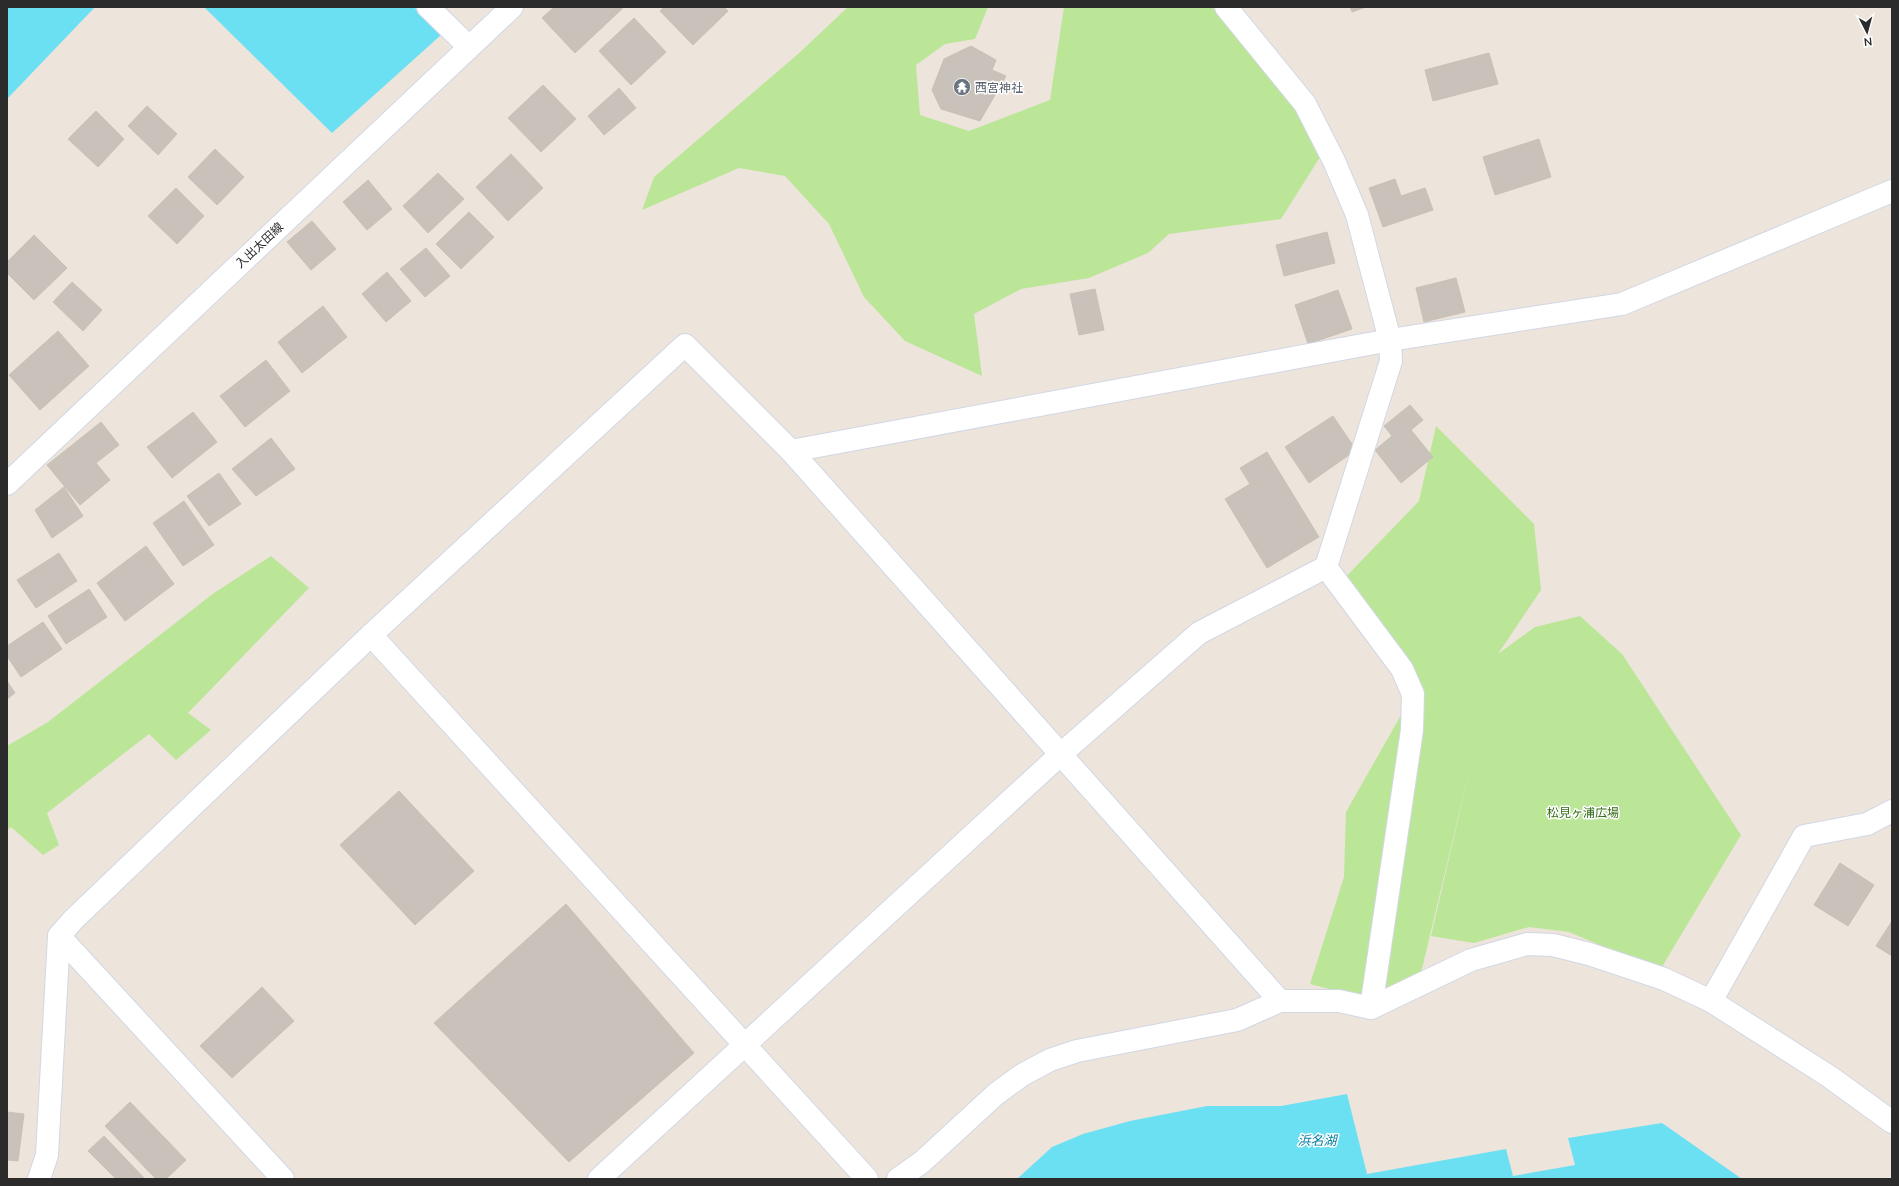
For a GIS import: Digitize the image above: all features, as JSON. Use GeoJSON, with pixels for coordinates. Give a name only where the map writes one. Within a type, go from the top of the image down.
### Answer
{"type":"FeatureCollection","features":[{"type":"Feature","properties":{"kind":"street"},"geometry":{"type":"LineString","coordinates":[[428,7],[469,47]]}},
{"type":"Feature","properties":{"kind":"street","name":"入出太田線"},"geometry":{"type":"LineString","coordinates":[[7,484],[512,7]]}},
{"type":"Feature","properties":{"kind":"street"},"geometry":{"type":"LineString","coordinates":[[599,1179],[1061,754],[1199,633],[1326,567],[1391,361],[1390,340],[1356,215],[1334,161],[1305,104],[1226,7]]}},
{"type":"Feature","properties":{"kind":"street"},"geometry":{"type":"LineString","coordinates":[[791,451],[1390,340],[1622,304],[1892,191]]}},
{"type":"Feature","properties":{"kind":"street"},"geometry":{"type":"LineString","coordinates":[[39,1179],[47,1155],[59,936],[84,909],[371,635],[685,345],[791,451],[1280,1001]]}},
{"type":"Feature","properties":{"kind":"street"},"geometry":{"type":"LineString","coordinates":[[1326,567],[1402,669],[1413,694],[1412,730],[1371,1008]]}},
{"type":"Feature","properties":{"kind":"street"},"geometry":{"type":"LineString","coordinates":[[371,635],[867,1179]]}},
{"type":"Feature","properties":{"kind":"street"},"geometry":{"type":"LineString","coordinates":[[1711,1001],[1804,836],[1867,824],[1892,811]]}},
{"type":"Feature","properties":{"kind":"street"},"geometry":{"type":"LineString","coordinates":[[59,936],[283,1179]]}},
{"type":"Feature","properties":{"kind":"street"},"geometry":{"type":"LineString","coordinates":[[898,1179],[922,1162],[996,1094],[1022,1075],[1050,1060],[1077,1051],[1237,1020],[1280,1001],[1339,1001],[1371,1008],[1470,960],[1527,944],[1553,945],[1589,954],[1664,979],[1711,1001],[1830,1077],[1892,1122]]}},
{"type":"Feature","properties":{"kind":"green space"},"geometry":{"type":"Polygon","coordinates":[[[848,7],[988,7],[975,39],[945,44],[916,65],[920,115],[969,131],[1050,100],[1064,7],[1212,7],[1234,32],[1274,65],[1320,157],[1281,219],[1169,234],[1148,253],[1089,278],[1021,289],[974,314],[982,376],[905,341],[864,297],[829,224],[785,176],[739,168],[642,210],[654,177],[797,55],[848,7]]]}},
{"type":"Feature","properties":{"kind":"green space","name":"松見ヶ浦広場"},"geometry":{"type":"Polygon","coordinates":[[[1436,426],[1534,524],[1541,590],[1498,654],[1535,627],[1580,616],[1622,654],[1741,835],[1660,970],[1569,932],[1529,927],[1474,943],[1431,936],[1472,759],[1420,977],[1376,1001],[1310,984],[1344,877],[1346,812],[1413,694],[1338,585],[1419,501],[1436,426]]]}},
{"type":"Feature","properties":{"kind":"green space"},"geometry":{"type":"Polygon","coordinates":[[[271,556],[309,588],[188,713],[211,730],[176,760],[149,734],[47,813],[59,845],[43,855],[11,827],[7,830],[7,746],[48,722],[214,593],[271,556]]]}},
{"type":"Feature","properties":{"kind":"water"},"geometry":{"type":"Polygon","coordinates":[[[7,7],[95,7],[7,99],[7,7]]]}},
{"type":"Feature","properties":{"kind":"water"},"geometry":{"type":"Polygon","coordinates":[[[204,7],[414,7],[441,35],[332,133],[204,7]]]}},
{"type":"Feature","properties":{"kind":"water","name":"浜名湖"},"geometry":{"type":"Polygon","coordinates":[[[1347,1094],[1367,1174],[1506,1149],[1513,1176],[1575,1165],[1568,1138],[1662,1123],[1742,1179],[1017,1179],[1052,1147],[1083,1134],[1130,1121],[1207,1106],[1281,1106],[1347,1094]]]}},
{"type":"Feature","properties":{"kind":"building"},"geometry":{"type":"Polygon","coordinates":[[[554,7],[624,7],[575,53],[542,18],[554,7]]]}},
{"type":"Feature","properties":{"kind":"building"},"geometry":{"type":"Polygon","coordinates":[[[664,7],[724,7],[728,11],[693,45],[660,11],[664,7]]]}},
{"type":"Feature","properties":{"kind":"building"},"geometry":{"type":"Polygon","coordinates":[[[1350,7],[1366,7],[1352,12],[1350,7]]]}},
{"type":"Feature","properties":{"kind":"building"},"geometry":{"type":"Polygon","coordinates":[[[634,18],[666,52],[631,85],[599,51],[634,18]]]}},
{"type":"Feature","properties":{"kind":"building"},"geometry":{"type":"Polygon","coordinates":[[[971,46],[996,60],[992,70],[1006,76],[980,121],[941,109],[932,90],[944,59],[971,46]]]}},
{"type":"Feature","properties":{"kind":"building"},"geometry":{"type":"Polygon","coordinates":[[[1489,53],[1498,84],[1433,101],[1425,70],[1489,53]]]}},
{"type":"Feature","properties":{"kind":"building"},"geometry":{"type":"Polygon","coordinates":[[[543,85],[576,119],[541,152],[508,118],[543,85]]]}},
{"type":"Feature","properties":{"kind":"building"},"geometry":{"type":"Polygon","coordinates":[[[619,88],[636,108],[604,135],[588,116],[619,88]]]}},
{"type":"Feature","properties":{"kind":"building"},"geometry":{"type":"Polygon","coordinates":[[[147,106],[177,134],[158,155],[128,126],[147,106]]]}},
{"type":"Feature","properties":{"kind":"building"},"geometry":{"type":"Polygon","coordinates":[[[96,111],[124,139],[98,167],[68,139],[96,111]]]}},
{"type":"Feature","properties":{"kind":"building"},"geometry":{"type":"Polygon","coordinates":[[[1539,139],[1551,177],[1495,195],[1483,157],[1539,139]]]}},
{"type":"Feature","properties":{"kind":"building"},"geometry":{"type":"Polygon","coordinates":[[[215,149],[244,177],[217,205],[188,177],[215,149]]]}},
{"type":"Feature","properties":{"kind":"building"},"geometry":{"type":"Polygon","coordinates":[[[511,154],[543,188],[508,221],[476,187],[511,154]]]}},
{"type":"Feature","properties":{"kind":"building"},"geometry":{"type":"Polygon","coordinates":[[[438,173],[464,199],[428,233],[403,206],[438,173]]]}},
{"type":"Feature","properties":{"kind":"building"},"geometry":{"type":"Polygon","coordinates":[[[1395,179],[1401,196],[1425,188],[1433,210],[1383,227],[1369,188],[1395,179]]]}},
{"type":"Feature","properties":{"kind":"building"},"geometry":{"type":"Polygon","coordinates":[[[368,180],[392,209],[367,230],[343,202],[368,180]]]}},
{"type":"Feature","properties":{"kind":"building"},"geometry":{"type":"Polygon","coordinates":[[[176,188],[204,216],[177,244],[148,216],[176,188]]]}},
{"type":"Feature","properties":{"kind":"building"},"geometry":{"type":"Polygon","coordinates":[[[469,212],[494,237],[461,269],[436,244],[469,212]]]}},
{"type":"Feature","properties":{"kind":"building"},"geometry":{"type":"Polygon","coordinates":[[[312,221],[336,249],[311,270],[287,242],[312,221]]]}},
{"type":"Feature","properties":{"kind":"building"},"geometry":{"type":"Polygon","coordinates":[[[1327,232],[1335,263],[1284,276],[1276,245],[1327,232]]]}},
{"type":"Feature","properties":{"kind":"building"},"geometry":{"type":"Polygon","coordinates":[[[34,235],[67,268],[34,300],[7,273],[7,262],[34,235]]]}},
{"type":"Feature","properties":{"kind":"building"},"geometry":{"type":"Polygon","coordinates":[[[426,248],[450,276],[425,297],[400,269],[426,248]]]}},
{"type":"Feature","properties":{"kind":"building"},"geometry":{"type":"Polygon","coordinates":[[[387,272],[411,301],[386,322],[362,294],[387,272]]]}},
{"type":"Feature","properties":{"kind":"building"},"geometry":{"type":"Polygon","coordinates":[[[1456,278],[1465,312],[1424,322],[1416,288],[1456,278]]]}},
{"type":"Feature","properties":{"kind":"building"},"geometry":{"type":"Polygon","coordinates":[[[72,282],[102,310],[83,331],[53,302],[72,282]]]}},
{"type":"Feature","properties":{"kind":"building"},"geometry":{"type":"Polygon","coordinates":[[[1095,289],[1104,330],[1079,335],[1070,294],[1095,289]]]}},
{"type":"Feature","properties":{"kind":"building"},"geometry":{"type":"Polygon","coordinates":[[[1338,290],[1352,329],[1308,344],[1295,305],[1338,290]]]}},
{"type":"Feature","properties":{"kind":"building"},"geometry":{"type":"Polygon","coordinates":[[[323,306],[347,337],[302,373],[278,342],[323,306]]]}},
{"type":"Feature","properties":{"kind":"building"},"geometry":{"type":"Polygon","coordinates":[[[58,331],[89,366],[40,410],[9,375],[58,331]]]}},
{"type":"Feature","properties":{"kind":"building"},"geometry":{"type":"Polygon","coordinates":[[[266,360],[290,391],[245,427],[220,396],[266,360]]]}},
{"type":"Feature","properties":{"kind":"building"},"geometry":{"type":"Polygon","coordinates":[[[1410,405],[1423,420],[1411,430],[1433,457],[1401,483],[1375,450],[1392,436],[1384,426],[1410,405]]]}},
{"type":"Feature","properties":{"kind":"building"},"geometry":{"type":"Polygon","coordinates":[[[193,412],[217,442],[172,478],[147,447],[193,412]]]}},
{"type":"Feature","properties":{"kind":"building"},"geometry":{"type":"Polygon","coordinates":[[[1333,416],[1356,450],[1309,483],[1285,447],[1333,416]]]}},
{"type":"Feature","properties":{"kind":"building"},"geometry":{"type":"Polygon","coordinates":[[[101,422],[119,445],[96,463],[110,480],[80,505],[47,465],[101,422]]]}},
{"type":"Feature","properties":{"kind":"building"},"geometry":{"type":"Polygon","coordinates":[[[271,438],[295,469],[256,496],[232,469],[271,438]]]}},
{"type":"Feature","properties":{"kind":"building"},"geometry":{"type":"Polygon","coordinates":[[[1267,452],[1319,537],[1267,568],[1225,499],[1250,484],[1240,468],[1267,452]]]}},
{"type":"Feature","properties":{"kind":"building"},"geometry":{"type":"Polygon","coordinates":[[[219,473],[241,504],[209,526],[187,496],[219,473]]]}},
{"type":"Feature","properties":{"kind":"building"},"geometry":{"type":"Polygon","coordinates":[[[64,487],[83,516],[52,538],[35,510],[64,487]]]}},
{"type":"Feature","properties":{"kind":"building"},"geometry":{"type":"Polygon","coordinates":[[[184,501],[214,545],[183,566],[153,523],[184,501]]]}},
{"type":"Feature","properties":{"kind":"building"},"geometry":{"type":"Polygon","coordinates":[[[146,546],[174,584],[125,621],[97,583],[146,546]]]}},
{"type":"Feature","properties":{"kind":"building"},"geometry":{"type":"Polygon","coordinates":[[[59,553],[77,581],[36,608],[17,580],[59,553]]]}},
{"type":"Feature","properties":{"kind":"building"},"geometry":{"type":"Polygon","coordinates":[[[89,589],[107,617],[66,644],[48,616],[89,589]]]}},
{"type":"Feature","properties":{"kind":"building"},"geometry":{"type":"Polygon","coordinates":[[[43,622],[62,649],[21,677],[7,656],[7,646],[43,622]]]}},
{"type":"Feature","properties":{"kind":"building"},"geometry":{"type":"Polygon","coordinates":[[[7,681],[15,693],[7,699],[7,681]]]}},
{"type":"Feature","properties":{"kind":"building"},"geometry":{"type":"Polygon","coordinates":[[[399,791],[474,871],[415,925],[340,845],[399,791]]]}},
{"type":"Feature","properties":{"kind":"building"},"geometry":{"type":"Polygon","coordinates":[[[1840,863],[1874,885],[1848,926],[1814,905],[1840,863]]]}},
{"type":"Feature","properties":{"kind":"building"},"geometry":{"type":"Polygon","coordinates":[[[566,904],[694,1053],[569,1162],[434,1023],[566,904]]]}},
{"type":"Feature","properties":{"kind":"building"},"geometry":{"type":"Polygon","coordinates":[[[1892,921],[1892,956],[1876,946],[1892,921]]]}},
{"type":"Feature","properties":{"kind":"building"},"geometry":{"type":"Polygon","coordinates":[[[262,987],[294,1021],[232,1078],[200,1046],[262,987]]]}},
{"type":"Feature","properties":{"kind":"building"},"geometry":{"type":"Polygon","coordinates":[[[130,1102],[186,1160],[166,1179],[156,1179],[105,1126],[130,1102]]]}},
{"type":"Feature","properties":{"kind":"building"},"geometry":{"type":"Polygon","coordinates":[[[7,1112],[24,1114],[18,1161],[7,1160],[7,1112]]]}},
{"type":"Feature","properties":{"kind":"building"},"geometry":{"type":"Polygon","coordinates":[[[104,1136],[145,1179],[116,1179],[88,1151],[104,1136]]]}},
{"type":"Feature","properties":{"kind":"place","name":"西宮神社"},"geometry":{"type":"Point","coordinates":[962,87]}}]}
